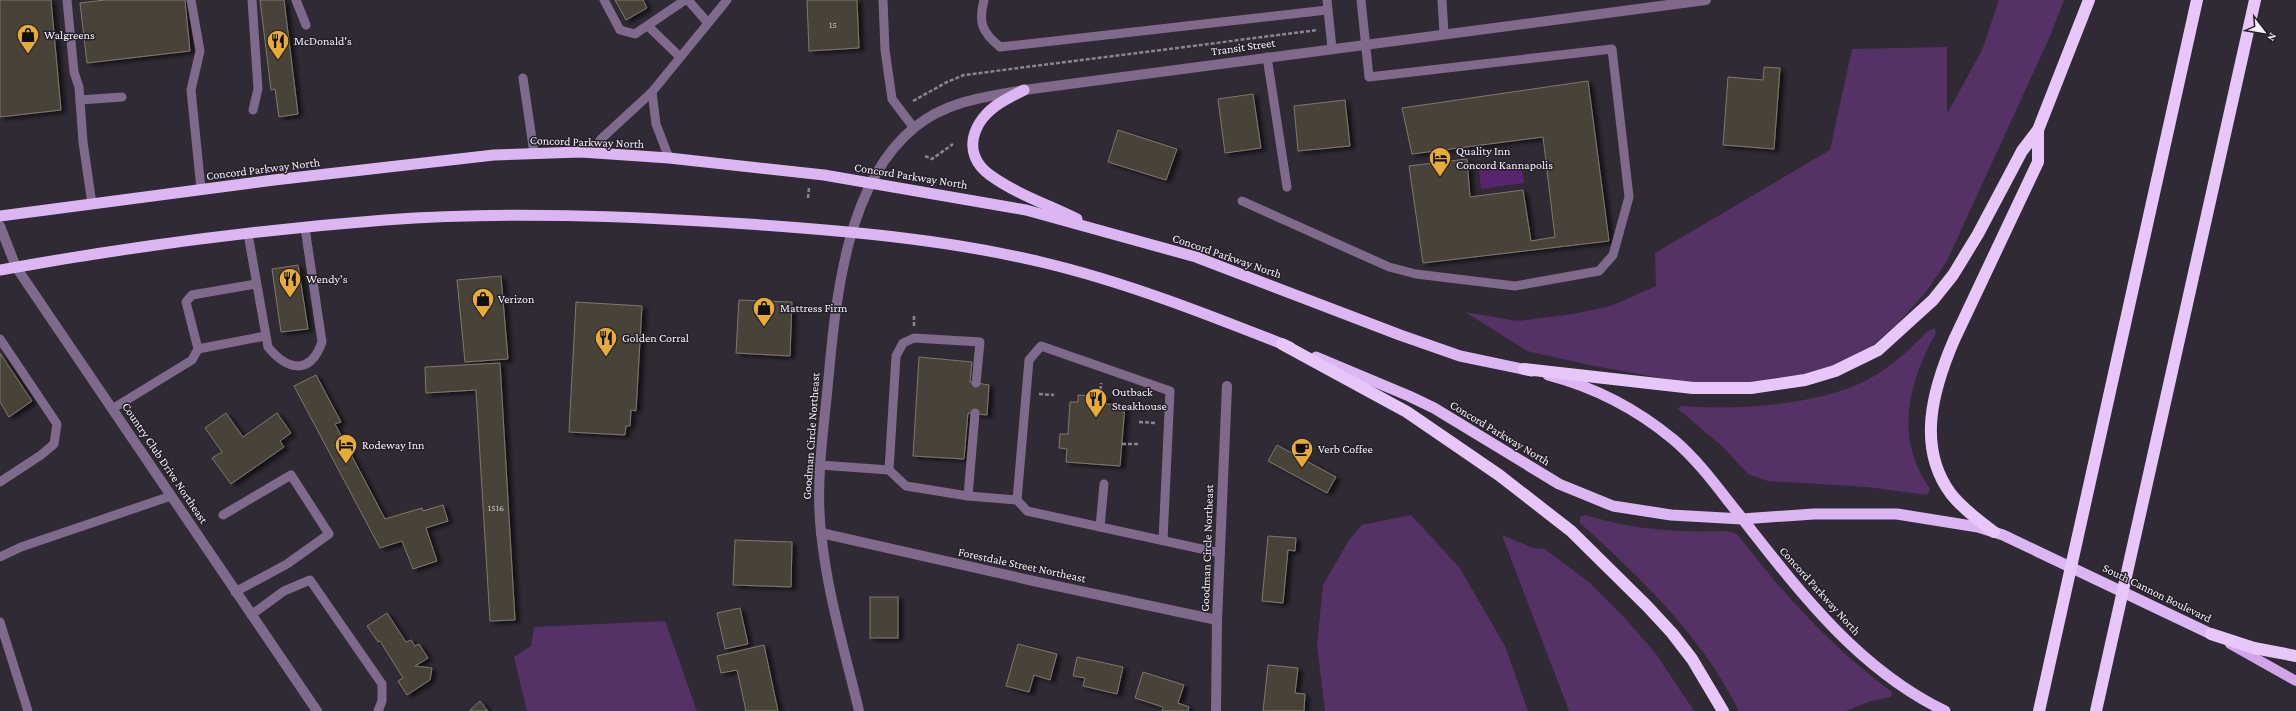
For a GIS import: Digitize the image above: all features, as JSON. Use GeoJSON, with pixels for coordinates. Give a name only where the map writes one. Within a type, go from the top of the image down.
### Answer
{"type":"FeatureCollection","features":[{"type":"Feature","properties":{"kind":"highway"},"geometry":{"type":"LineString","coordinates":[[1524,369],[1693,388],[1724,390],[1764,387],[1805,380],[1835,371],[1857,362],[1878,350],[1933,300],[1953,275],[1978,234],[2022,151],[2038,130],[2089,0]]}},
{"type":"Feature","properties":{"kind":"highway"},"geometry":{"type":"LineString","coordinates":[[2039,711],[2197,0]]}},
{"type":"Feature","properties":{"kind":"highway"},"geometry":{"type":"LineString","coordinates":[[2096,711],[2255,0]]}},
{"type":"Feature","properties":{"kind":"highway"},"geometry":{"type":"LineString","coordinates":[[1024,90],[999,103],[982,119],[973,134],[975,156],[990,175],[1099,230]]}},
{"type":"Feature","properties":{"kind":"highway"},"geometry":{"type":"LineString","coordinates":[[1998,534],[1962,506],[1943,480],[1933,448],[1931,411],[1935,390],[1951,347],[2038,162],[2038,130]]}},
{"type":"Feature","properties":{"kind":"highway","name":"Concord Parkway North"},"geometry":{"type":"LineString","coordinates":[[0,216],[201,189],[494,155],[534,153],[595,153],[669,158],[811,174],[1026,210],[1196,257],[1400,335],[1460,356],[1487,363],[1524,369],[1579,385],[1610,398],[1655,425],[1700,466],[1814,608],[1852,647],[1896,682],[1945,711]]}},
{"type":"Feature","properties":{"kind":"highway","name":"Concord Parkway North"},"geometry":{"type":"LineString","coordinates":[[0,270],[117,250],[248,234],[387,220],[474,216],[572,216],[675,219],[852,232],[949,244],[1043,262],[1149,294],[1282,344],[1409,396],[1434,408],[1553,480],[1591,498],[1638,512],[1742,519],[1814,514],[1897,514],[1943,520],[1998,534]]}},
{"type":"Feature","properties":{"kind":"highway"},"geometry":{"type":"LineString","coordinates":[[1282,344],[1407,412],[1499,475],[1571,530],[1648,606],[1672,633],[1692,659],[1722,711]]}},
{"type":"Feature","properties":{"kind":"highway","name":"South Cannon Boulevard"},"geometry":{"type":"LineString","coordinates":[[1998,534],[2190,622],[2211,634]]}},
{"type":"Feature","properties":{"kind":"highway"},"geometry":{"type":"LineString","coordinates":[[2211,634],[2254,648],[2296,656]]}},
{"type":"Feature","properties":{"kind":"main road","name":"South Cannon Boulevard"},"geometry":{"type":"LineString","coordinates":[[2211,634],[2296,681]]}},
{"type":"Feature","properties":{"kind":"street","name":"Transit Street"},"geometry":{"type":"LineString","coordinates":[[852,232],[872,183],[890,154],[914,128],[948,106],[1024,90],[1332,48],[1706,0]]}},
{"type":"Feature","properties":{"kind":"street","name":"Country Club Drive Northeast"},"geometry":{"type":"LineString","coordinates":[[0,226],[16,267],[317,711]]}},
{"type":"Feature","properties":{"kind":"street","name":"Goodman Circle Northeast"},"geometry":{"type":"LineString","coordinates":[[852,232],[832,341],[818,489],[821,533],[827,578],[859,711]]}},
{"type":"Feature","properties":{"kind":"street","name":"Goodman Circle Northeast"},"geometry":{"type":"LineString","coordinates":[[1216,711],[1217,620],[1227,386]]}},
{"type":"Feature","properties":{"kind":"street","name":"Forestdale Street Northeast"},"geometry":{"type":"LineString","coordinates":[[821,533],[1038,582],[1217,620]]}},
{"type":"Feature","properties":{"kind":"lane"},"geometry":{"type":"LineString","coordinates":[[67,0],[74,72],[79,86],[92,204]]}},
{"type":"Feature","properties":{"kind":"lane"},"geometry":{"type":"LineString","coordinates":[[191,0],[200,51],[191,90],[201,189]]}},
{"type":"Feature","properties":{"kind":"lane"},"geometry":{"type":"LineString","coordinates":[[252,0],[258,89],[252,110]]}},
{"type":"Feature","properties":{"kind":"lane"},"geometry":{"type":"LineString","coordinates":[[296,0],[306,25]]}},
{"type":"Feature","properties":{"kind":"lane"},"geometry":{"type":"LineString","coordinates":[[604,0],[620,30],[635,34],[686,0],[708,23]]}},
{"type":"Feature","properties":{"kind":"lane"},"geometry":{"type":"LineString","coordinates":[[595,153],[596,147],[601,139],[652,92],[727,0]]}},
{"type":"Feature","properties":{"kind":"lane"},"geometry":{"type":"LineString","coordinates":[[883,0],[885,50],[892,99],[914,128]]}},
{"type":"Feature","properties":{"kind":"lane"},"geometry":{"type":"LineString","coordinates":[[984,0],[979,17],[988,37],[1000,47],[1327,10]]}},
{"type":"Feature","properties":{"kind":"lane"},"geometry":{"type":"LineString","coordinates":[[1327,0],[1332,48]]}},
{"type":"Feature","properties":{"kind":"lane"},"geometry":{"type":"LineString","coordinates":[[1242,201],[1389,266],[1416,274],[1515,286],[1598,272],[1613,255],[1629,197],[1612,49],[1369,77],[1361,0]]}},
{"type":"Feature","properties":{"kind":"lane"},"geometry":{"type":"LineString","coordinates":[[1442,0],[1444,34]]}},
{"type":"Feature","properties":{"kind":"lane"},"geometry":{"type":"LineString","coordinates":[[648,26],[680,57]]}},
{"type":"Feature","properties":{"kind":"lane"},"geometry":{"type":"LineString","coordinates":[[1267,57],[1287,187]]}},
{"type":"Feature","properties":{"kind":"lane"},"geometry":{"type":"LineString","coordinates":[[523,78],[534,153]]}},
{"type":"Feature","properties":{"kind":"lane"},"geometry":{"type":"LineString","coordinates":[[652,92],[656,124],[669,158]]}},
{"type":"Feature","properties":{"kind":"lane"},"geometry":{"type":"LineString","coordinates":[[80,100],[122,98]]}},
{"type":"Feature","properties":{"kind":"lane"},"geometry":{"type":"LineString","coordinates":[[248,234],[268,347],[278,358],[288,365],[297,367],[309,363],[318,354],[322,342],[305,228]]}},
{"type":"Feature","properties":{"kind":"lane"},"geometry":{"type":"LineString","coordinates":[[112,409],[192,360],[198,349],[186,302],[192,295],[256,284]]}},
{"type":"Feature","properties":{"kind":"lane"},"geometry":{"type":"LineString","coordinates":[[198,349],[266,336]]}},
{"type":"Feature","properties":{"kind":"lane"},"geometry":{"type":"LineString","coordinates":[[889,470],[896,356],[903,343],[914,338],[980,342],[976,383]]}},
{"type":"Feature","properties":{"kind":"lane"},"geometry":{"type":"LineString","coordinates":[[0,339],[57,424],[54,444],[42,455],[0,482]]}},
{"type":"Feature","properties":{"kind":"lane"},"geometry":{"type":"LineString","coordinates":[[1163,540],[1170,391],[1041,346],[1029,360],[1017,500],[1026,511],[1220,553]]}},
{"type":"Feature","properties":{"kind":"lane"},"geometry":{"type":"LineString","coordinates":[[968,496],[974,413]]}},
{"type":"Feature","properties":{"kind":"lane"},"geometry":{"type":"LineString","coordinates":[[820,465],[889,470],[906,486],[968,496],[1017,500]]}},
{"type":"Feature","properties":{"kind":"lane"},"geometry":{"type":"LineString","coordinates":[[223,515],[291,475],[329,534],[287,564],[235,592]]}},
{"type":"Feature","properties":{"kind":"lane"},"geometry":{"type":"LineString","coordinates":[[1100,527],[1104,484]]}},
{"type":"Feature","properties":{"kind":"lane"},"geometry":{"type":"LineString","coordinates":[[0,556],[21,547],[171,496]]}},
{"type":"Feature","properties":{"kind":"lane"},"geometry":{"type":"LineString","coordinates":[[251,615],[284,591],[310,580],[382,684],[382,701],[378,711]]}},
{"type":"Feature","properties":{"kind":"lane"},"geometry":{"type":"LineString","coordinates":[[0,622],[28,711]]}},
{"type":"Feature","properties":{"kind":"path"},"geometry":{"type":"LineString","coordinates":[[913,102],[947,82],[964,75],[1318,30]]}},
{"type":"Feature","properties":{"kind":"path"},"geometry":{"type":"LineString","coordinates":[[925,156],[932,159],[953,144]]}},
{"type":"Feature","properties":{"kind":"path"},"geometry":{"type":"LineString","coordinates":[[808,198],[810,186]]}},
{"type":"Feature","properties":{"kind":"path"},"geometry":{"type":"LineString","coordinates":[[1100,396],[1101,383]]}},
{"type":"Feature","properties":{"kind":"path"},"geometry":{"type":"LineString","coordinates":[[1122,444],[1138,444]]}},
{"type":"Feature","properties":{"kind":"shaded area"},"geometry":{"type":"Polygon","coordinates":[[[1999,0],[2064,0],[2051,34],[1947,261],[1926,292],[1897,324],[1866,351],[1842,367],[1791,383],[1700,385],[1589,365],[1527,351],[1465,312],[1517,321],[1573,314],[1611,306],[1656,286],[1655,253],[1830,150],[1852,49],[1947,47],[1947,114],[1982,50],[1999,0]]]}},
{"type":"Feature","properties":{"kind":"shaded area"},"geometry":{"type":"Polygon","coordinates":[[[1521,163],[1524,183],[1481,189],[1479,169],[1521,163]]]}},
{"type":"Feature","properties":{"kind":"shaded area"},"geometry":{"type":"Polygon","coordinates":[[[1935,328],[1936,333],[1918,371],[1912,391],[1909,411],[1909,430],[1912,450],[1919,470],[1930,489],[1927,495],[1868,487],[1768,481],[1748,474],[1722,446],[1678,409],[1680,406],[1726,407],[1777,404],[1826,395],[1849,388],[1869,379],[1885,369],[1928,331],[1935,328]]]}},
{"type":"Feature","properties":{"kind":"shaded area"},"geometry":{"type":"Polygon","coordinates":[[[1411,515],[1459,567],[1505,646],[1528,711],[1325,711],[1317,644],[1323,585],[1349,540],[1362,525],[1411,515]]]}},
{"type":"Feature","properties":{"kind":"shaded area"},"geometry":{"type":"Polygon","coordinates":[[[1585,515],[1637,527],[1671,531],[1724,531],[1732,532],[1738,535],[1755,557],[1809,619],[1849,657],[1892,692],[1891,697],[1871,701],[1846,711],[1739,711],[1724,684],[1689,633],[1647,587],[1580,523],[1580,517],[1585,515]]]}},
{"type":"Feature","properties":{"kind":"shaded area"},"geometry":{"type":"Polygon","coordinates":[[[1502,535],[1533,548],[1545,549],[1590,583],[1624,617],[1656,654],[1694,711],[1569,711],[1502,535]]]}},
{"type":"Feature","properties":{"kind":"shaded area"},"geometry":{"type":"Polygon","coordinates":[[[665,621],[697,711],[527,711],[514,657],[531,646],[534,627],[665,621]]]}},
{"type":"Feature","properties":{"kind":"building","name":"Walgreens"},"geometry":{"type":"Polygon","coordinates":[[[0,0],[51,0],[61,110],[0,117],[0,0]]]}},
{"type":"Feature","properties":{"kind":"building"},"geometry":{"type":"Polygon","coordinates":[[[105,0],[185,0],[190,51],[87,63],[80,3],[105,0]]]}},
{"type":"Feature","properties":{"kind":"building"},"geometry":{"type":"Polygon","coordinates":[[[260,0],[284,0],[298,114],[279,117],[275,89],[271,90],[260,0]]]}},
{"type":"Feature","properties":{"kind":"building"},"geometry":{"type":"Polygon","coordinates":[[[615,0],[643,0],[647,8],[626,20],[615,0]]]}},
{"type":"Feature","properties":{"kind":"building"},"geometry":{"type":"Polygon","coordinates":[[[807,0],[857,0],[859,48],[809,51],[807,0]]]}},
{"type":"Feature","properties":{"kind":"building"},"geometry":{"type":"Polygon","coordinates":[[[1764,67],[1780,68],[1774,149],[1723,145],[1728,77],[1763,80],[1764,67]]]}},
{"type":"Feature","properties":{"kind":"building","name":"Quality Inn Concord Kannapolis"},"geometry":{"type":"Polygon","coordinates":[[[1588,81],[1609,241],[1423,263],[1409,166],[1467,159],[1470,197],[1523,190],[1531,241],[1555,237],[1543,137],[1412,154],[1402,108],[1588,81]]]}},
{"type":"Feature","properties":{"kind":"building"},"geometry":{"type":"Polygon","coordinates":[[[1253,94],[1261,148],[1225,153],[1218,99],[1253,94]]]}},
{"type":"Feature","properties":{"kind":"building"},"geometry":{"type":"Polygon","coordinates":[[[1345,100],[1350,146],[1298,151],[1294,106],[1345,100]]]}},
{"type":"Feature","properties":{"kind":"building"},"geometry":{"type":"Polygon","coordinates":[[[1118,130],[1177,149],[1166,180],[1108,162],[1118,130]]]}},
{"type":"Feature","properties":{"kind":"building","name":"Wendy's"},"geometry":{"type":"Polygon","coordinates":[[[298,265],[308,329],[281,332],[272,269],[298,265]]]}},
{"type":"Feature","properties":{"kind":"building","name":"Verizon"},"geometry":{"type":"Polygon","coordinates":[[[501,276],[508,359],[465,362],[457,280],[501,276]]]}},
{"type":"Feature","properties":{"kind":"building","name":"Mattress Firm"},"geometry":{"type":"Polygon","coordinates":[[[739,300],[792,302],[790,356],[736,353],[739,300]]]}},
{"type":"Feature","properties":{"kind":"building","name":"Golden Corral"},"geometry":{"type":"Polygon","coordinates":[[[576,302],[642,306],[636,411],[631,410],[630,426],[626,426],[625,435],[569,432],[576,302]]]}},
{"type":"Feature","properties":{"kind":"building"},"geometry":{"type":"Polygon","coordinates":[[[0,353],[32,401],[9,417],[0,402],[0,353]]]}},
{"type":"Feature","properties":{"kind":"building"},"geometry":{"type":"Polygon","coordinates":[[[919,357],[972,362],[970,382],[989,385],[987,415],[968,413],[964,459],[913,456],[919,357]]]}},
{"type":"Feature","properties":{"kind":"building"},"geometry":{"type":"Polygon","coordinates":[[[500,363],[515,620],[490,621],[476,390],[426,393],[425,367],[500,363]]]}},
{"type":"Feature","properties":{"kind":"building","name":"Rodeway Inn"},"geometry":{"type":"Polygon","coordinates":[[[316,375],[341,422],[335,424],[385,519],[422,508],[423,511],[443,505],[448,521],[426,528],[437,561],[413,569],[402,541],[380,548],[294,386],[316,375]]]}},
{"type":"Feature","properties":{"kind":"building","name":"Outback Steakhouse"},"geometry":{"type":"Polygon","coordinates":[[[1078,395],[1107,397],[1106,404],[1125,405],[1120,466],[1066,462],[1067,449],[1059,448],[1060,434],[1068,434],[1070,402],[1078,402],[1078,395]]]}},
{"type":"Feature","properties":{"kind":"building"},"geometry":{"type":"Polygon","coordinates":[[[226,413],[243,437],[277,413],[291,433],[280,441],[284,447],[231,484],[212,458],[222,452],[205,428],[226,413]]]}},
{"type":"Feature","properties":{"kind":"building","name":"Verb Coffee"},"geometry":{"type":"Polygon","coordinates":[[[1277,445],[1336,477],[1327,493],[1268,461],[1277,445]]]}},
{"type":"Feature","properties":{"kind":"building"},"geometry":{"type":"Polygon","coordinates":[[[1268,536],[1296,538],[1295,551],[1288,550],[1283,603],[1262,601],[1268,536]]]}},
{"type":"Feature","properties":{"kind":"building"},"geometry":{"type":"Polygon","coordinates":[[[735,540],[792,542],[791,587],[733,585],[735,540]]]}},
{"type":"Feature","properties":{"kind":"building"},"geometry":{"type":"Polygon","coordinates":[[[870,597],[898,597],[898,638],[870,638],[870,597]]]}},
{"type":"Feature","properties":{"kind":"building"},"geometry":{"type":"Polygon","coordinates":[[[740,608],[748,644],[725,649],[717,613],[740,608]]]}},
{"type":"Feature","properties":{"kind":"building"},"geometry":{"type":"Polygon","coordinates":[[[387,613],[406,642],[411,640],[415,646],[419,644],[428,658],[415,666],[432,668],[430,680],[407,695],[398,681],[403,678],[380,641],[378,642],[367,626],[387,613]]]}},
{"type":"Feature","properties":{"kind":"building"},"geometry":{"type":"Polygon","coordinates":[[[1018,644],[1057,654],[1050,680],[1034,675],[1029,692],[1006,686],[1018,644]]]}},
{"type":"Feature","properties":{"kind":"building"},"geometry":{"type":"Polygon","coordinates":[[[764,645],[778,711],[746,711],[737,670],[721,673],[717,656],[764,645]]]}},
{"type":"Feature","properties":{"kind":"building"},"geometry":{"type":"Polygon","coordinates":[[[1077,657],[1123,667],[1117,694],[1083,686],[1085,678],[1073,676],[1077,657]]]}},
{"type":"Feature","properties":{"kind":"building"},"geometry":{"type":"Polygon","coordinates":[[[1268,665],[1298,668],[1295,693],[1305,694],[1304,711],[1263,711],[1268,665]]]}},
{"type":"Feature","properties":{"kind":"building"},"geometry":{"type":"Polygon","coordinates":[[[1143,672],[1184,685],[1178,703],[1189,707],[1188,711],[1162,711],[1163,707],[1135,698],[1143,672]]]}},
{"type":"Feature","properties":{"kind":"building"},"geometry":{"type":"Polygon","coordinates":[[[480,701],[488,711],[469,711],[480,701]]]}},
{"type":"Feature","properties":{"kind":"place","name":"Walgreens"},"geometry":{"type":"Point","coordinates":[28,54]}},
{"type":"Feature","properties":{"kind":"place","name":"McDonald's"},"geometry":{"type":"Point","coordinates":[278,60]}},
{"type":"Feature","properties":{"kind":"place","name":"Quality Inn Concord Kannapolis"},"geometry":{"type":"Point","coordinates":[1440,178]}},
{"type":"Feature","properties":{"kind":"place","name":"Wendy's"},"geometry":{"type":"Point","coordinates":[290,298]}},
{"type":"Feature","properties":{"kind":"place","name":"Verizon"},"geometry":{"type":"Point","coordinates":[483,318]}},
{"type":"Feature","properties":{"kind":"place","name":"Mattress Firm"},"geometry":{"type":"Point","coordinates":[764,328]}},
{"type":"Feature","properties":{"kind":"place","name":"Golden Corral"},"geometry":{"type":"Point","coordinates":[606,358]}},
{"type":"Feature","properties":{"kind":"place","name":"Outback Steakhouse"},"geometry":{"type":"Point","coordinates":[1096,418]}},
{"type":"Feature","properties":{"kind":"place","name":"Rodeway Inn"},"geometry":{"type":"Point","coordinates":[346,464]}},
{"type":"Feature","properties":{"kind":"place","name":"Verb Coffee"},"geometry":{"type":"Point","coordinates":[1302,468]}}]}
